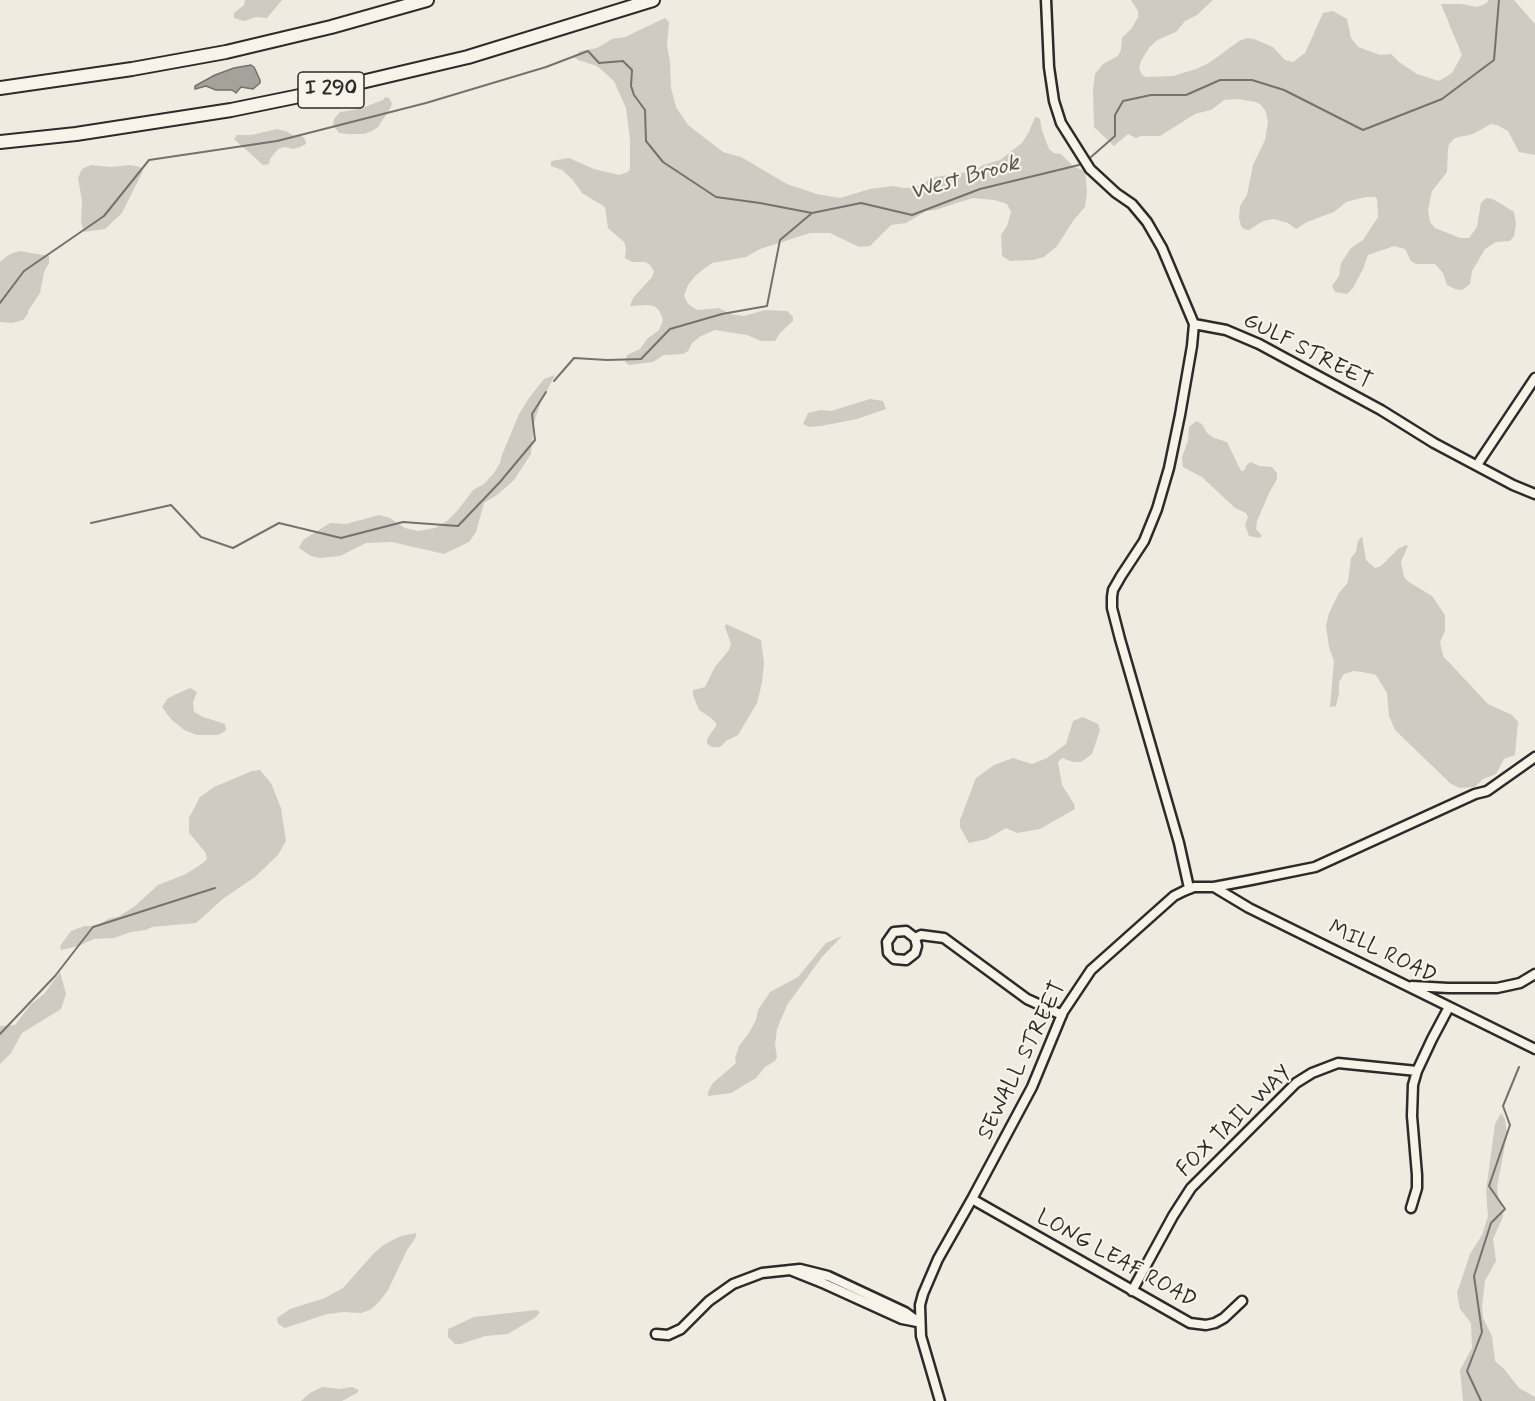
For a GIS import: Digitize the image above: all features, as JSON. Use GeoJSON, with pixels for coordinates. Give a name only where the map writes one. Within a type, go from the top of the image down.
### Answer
{"type":"FeatureCollection","features":[{"type":"Feature","properties":{"kind":"highway"},"geometry":{"type":"LineString","coordinates":[[0,88],[63,80],[226,52],[331,27],[427,0]]}},
{"type":"Feature","properties":{"kind":"highway","name":"I 290"},"geometry":{"type":"LineString","coordinates":[[0,143],[231,110],[370,81],[495,50],[653,0]]}},
{"type":"Feature","properties":{"kind":"highway"},"geometry":{"type":"LineString","coordinates":[[0,80],[63,80]]}},
{"type":"Feature","properties":{"kind":"street"},"geometry":{"type":"LineString","coordinates":[[1046,0],[1049,67],[1054,100],[1061,123],[1090,169],[1132,204],[1147,222],[1162,248],[1194,324],[1191,357],[1169,468],[1148,534],[1113,590],[1112,608],[1179,843],[1189,888],[1214,887],[1315,867],[1475,794],[1487,791],[1503,782],[1535,757]]}},
{"type":"Feature","properties":{"kind":"street","name":"GULF STREET"},"geometry":{"type":"LineString","coordinates":[[1194,324],[1226,330],[1259,344],[1477,465],[1535,494]]}},
{"type":"Feature","properties":{"kind":"street"},"geometry":{"type":"LineString","coordinates":[[1477,465],[1535,378]]}},
{"type":"Feature","properties":{"kind":"street","name":"MILL ROAD"},"geometry":{"type":"LineString","coordinates":[[1214,887],[1249,908],[1535,1049]]}},
{"type":"Feature","properties":{"kind":"street","name":"SEWALL STREET"},"geometry":{"type":"LineString","coordinates":[[940,1401],[926,1356],[920,1323],[920,1305],[930,1275],[1032,1087],[1062,1015],[1077,988],[1102,958],[1174,896],[1189,888]]}},
{"type":"Feature","properties":{"kind":"street"},"geometry":{"type":"LineString","coordinates":[[915,938],[921,935],[944,938],[1028,999],[1062,1015]]}},
{"type":"Feature","properties":{"kind":"street"},"geometry":{"type":"LineString","coordinates":[[1405,985],[1497,988],[1520,983],[1535,974]]}},
{"type":"Feature","properties":{"kind":"street"},"geometry":{"type":"LineString","coordinates":[[1411,1208],[1417,1188],[1412,1096],[1417,1071],[1449,1007]]}},
{"type":"Feature","properties":{"kind":"street","name":"FOX TAIL WAY"},"geometry":{"type":"LineString","coordinates":[[1132,1291],[1191,1188],[1296,1083],[1312,1073],[1338,1063],[1417,1071]]}},
{"type":"Feature","properties":{"kind":"street","name":"LONG LEAF ROAD"},"geometry":{"type":"LineString","coordinates":[[972,1199],[1180,1318],[1200,1325],[1210,1324],[1220,1321],[1242,1301]]}},
{"type":"Feature","properties":{"kind":"street"},"geometry":{"type":"LineString","coordinates":[[656,1334],[668,1335],[681,1329],[709,1301],[733,1284],[762,1273],[790,1270],[902,1319],[920,1323]]}},
{"type":"Feature","properties":{"kind":"shaded area"},"geometry":{"type":"Polygon","coordinates":[[[245,0],[282,0],[267,18],[256,17],[244,21],[234,18],[234,13],[244,5],[245,0]]]}},
{"type":"Feature","properties":{"kind":"shaded area"},"geometry":{"type":"Polygon","coordinates":[[[1131,0],[1213,0],[1197,15],[1185,21],[1176,32],[1157,40],[1149,48],[1139,68],[1142,75],[1146,77],[1173,76],[1196,69],[1247,38],[1273,47],[1285,60],[1293,62],[1305,53],[1323,13],[1333,11],[1347,19],[1351,38],[1358,47],[1380,55],[1391,54],[1417,74],[1439,81],[1452,73],[1462,55],[1441,4],[1477,7],[1489,0],[1514,0],[1535,24],[1535,155],[1519,152],[1508,131],[1497,125],[1491,124],[1473,134],[1455,138],[1449,144],[1447,172],[1432,191],[1428,210],[1430,222],[1435,228],[1460,238],[1469,238],[1477,227],[1481,203],[1486,198],[1493,199],[1514,212],[1516,224],[1514,236],[1510,241],[1496,242],[1485,249],[1472,271],[1470,284],[1462,290],[1447,285],[1443,273],[1435,264],[1416,264],[1411,261],[1405,249],[1394,246],[1368,255],[1353,288],[1347,294],[1335,292],[1332,286],[1339,276],[1341,263],[1351,248],[1363,240],[1378,217],[1377,199],[1366,197],[1346,202],[1334,212],[1307,222],[1296,229],[1288,223],[1274,219],[1263,221],[1249,230],[1244,229],[1239,217],[1240,206],[1247,195],[1253,165],[1265,140],[1268,122],[1266,112],[1261,105],[1237,99],[1224,100],[1211,110],[1195,114],[1160,136],[1136,138],[1128,134],[1114,146],[1094,127],[1095,74],[1103,64],[1118,56],[1122,38],[1132,28],[1138,17],[1138,11],[1131,0]]]}},
{"type":"Feature","properties":{"kind":"shaded area"},"geometry":{"type":"Polygon","coordinates":[[[665,18],[669,22],[667,45],[671,88],[676,107],[688,125],[723,152],[741,157],[787,184],[817,194],[840,198],[870,189],[893,186],[916,187],[935,177],[973,171],[1000,160],[1022,143],[1037,117],[1040,119],[1049,149],[1061,154],[1074,167],[1085,171],[1087,192],[1085,207],[1057,246],[1044,257],[1033,260],[1010,261],[1002,256],[1001,235],[1007,226],[1011,212],[1007,204],[973,198],[926,211],[906,223],[891,225],[870,246],[859,247],[830,233],[810,233],[760,249],[746,257],[712,263],[696,275],[688,285],[684,296],[688,304],[697,310],[719,308],[730,314],[744,316],[765,310],[787,311],[793,317],[793,321],[775,341],[761,341],[747,335],[715,330],[701,336],[683,354],[664,355],[653,362],[629,365],[625,362],[627,355],[640,349],[647,339],[659,330],[663,320],[659,310],[654,306],[630,306],[633,298],[652,277],[654,271],[645,262],[632,262],[625,258],[624,242],[608,228],[605,207],[582,193],[562,170],[551,166],[551,161],[569,158],[594,169],[619,175],[628,172],[630,169],[630,139],[626,108],[614,81],[597,66],[574,57],[580,51],[597,48],[612,39],[625,37],[665,18]]]}},
{"type":"Feature","properties":{"kind":"shaded area"},"geometry":{"type":"Polygon","coordinates":[[[251,65],[260,80],[260,83],[253,89],[241,87],[236,93],[232,90],[216,90],[206,86],[195,89],[195,86],[215,75],[251,65]]]}},
{"type":"Feature","properties":{"kind":"shaded area"},"geometry":{"type":"Polygon","coordinates":[[[385,97],[389,98],[392,103],[391,107],[378,127],[372,131],[364,134],[339,133],[333,125],[334,119],[340,112],[359,109],[383,100],[385,97]]]}},
{"type":"Feature","properties":{"kind":"shaded area"},"geometry":{"type":"Polygon","coordinates":[[[277,129],[294,136],[302,136],[306,144],[293,149],[285,147],[278,149],[269,164],[263,165],[234,139],[237,135],[251,135],[277,129]]]}},
{"type":"Feature","properties":{"kind":"shaded area"},"geometry":{"type":"Polygon","coordinates":[[[91,165],[111,167],[130,165],[140,167],[143,171],[122,213],[105,229],[84,232],[81,222],[82,201],[78,178],[82,169],[91,165]]]}},
{"type":"Feature","properties":{"kind":"shaded area"},"geometry":{"type":"Polygon","coordinates":[[[20,251],[49,256],[49,263],[44,272],[40,293],[28,314],[23,320],[12,323],[0,322],[0,262],[10,254],[20,251]]]}},
{"type":"Feature","properties":{"kind":"shaded area"},"geometry":{"type":"Polygon","coordinates":[[[555,375],[534,422],[531,454],[514,480],[484,503],[476,532],[469,542],[444,554],[392,542],[366,543],[340,556],[320,558],[311,556],[299,548],[303,540],[330,523],[346,524],[379,515],[390,518],[405,528],[418,531],[435,528],[447,521],[473,490],[484,484],[494,473],[519,414],[544,379],[555,375]]]}},
{"type":"Feature","properties":{"kind":"shaded area"},"geometry":{"type":"Polygon","coordinates":[[[870,399],[883,401],[886,409],[857,419],[821,426],[809,427],[803,424],[808,413],[821,410],[831,411],[870,399]]]}},
{"type":"Feature","properties":{"kind":"shaded area"},"geometry":{"type":"Polygon","coordinates":[[[1196,421],[1202,424],[1207,433],[1214,438],[1227,442],[1241,471],[1244,471],[1250,462],[1272,467],[1277,473],[1277,479],[1257,521],[1256,529],[1262,536],[1259,538],[1249,536],[1245,525],[1248,517],[1246,513],[1235,508],[1202,477],[1183,467],[1182,457],[1188,441],[1189,427],[1196,421]]]}},
{"type":"Feature","properties":{"kind":"shaded area"},"geometry":{"type":"Polygon","coordinates":[[[1362,536],[1366,560],[1375,568],[1381,566],[1398,549],[1408,546],[1401,562],[1404,577],[1432,596],[1445,615],[1445,631],[1440,642],[1443,656],[1488,704],[1512,715],[1518,722],[1515,755],[1504,759],[1496,774],[1483,779],[1475,787],[1460,788],[1451,784],[1395,730],[1389,716],[1387,693],[1376,675],[1353,671],[1344,674],[1339,682],[1336,706],[1330,707],[1334,661],[1326,626],[1329,613],[1339,593],[1348,582],[1351,558],[1362,536]]]}},
{"type":"Feature","properties":{"kind":"shaded area"},"geometry":{"type":"Polygon","coordinates":[[[726,624],[761,640],[764,663],[762,683],[757,703],[738,735],[720,747],[712,747],[707,744],[707,739],[716,723],[699,710],[693,690],[705,687],[715,667],[729,650],[731,644],[726,624]]]}},
{"type":"Feature","properties":{"kind":"shaded area"},"geometry":{"type":"Polygon","coordinates":[[[190,688],[197,692],[193,702],[194,712],[225,724],[224,732],[218,735],[197,735],[184,730],[171,719],[162,707],[168,698],[190,688]]]}},
{"type":"Feature","properties":{"kind":"shaded area"},"geometry":{"type":"Polygon","coordinates":[[[1083,717],[1098,724],[1100,730],[1092,754],[1081,762],[1062,758],[1058,762],[1062,785],[1075,809],[1040,829],[1017,833],[1006,828],[987,839],[969,843],[960,827],[960,820],[976,778],[994,765],[1013,758],[1032,764],[1047,758],[1066,744],[1073,721],[1083,717]]]}},
{"type":"Feature","properties":{"kind":"shaded area"},"geometry":{"type":"Polygon","coordinates":[[[260,770],[271,783],[281,808],[286,841],[278,855],[255,877],[224,898],[196,923],[152,927],[114,938],[94,939],[61,950],[60,946],[71,931],[85,926],[96,926],[110,918],[118,917],[135,906],[158,885],[186,874],[203,863],[207,859],[206,853],[189,833],[189,818],[200,797],[214,787],[252,771],[260,770]]]}},
{"type":"Feature","properties":{"kind":"shaded area"},"geometry":{"type":"Polygon","coordinates":[[[842,936],[822,957],[787,1005],[777,1029],[775,1061],[765,1067],[756,1078],[731,1093],[708,1096],[713,1083],[736,1063],[735,1058],[739,1046],[749,1033],[758,1010],[770,992],[798,977],[826,943],[842,936]]]}},
{"type":"Feature","properties":{"kind":"shaded area"},"geometry":{"type":"Polygon","coordinates":[[[60,972],[66,994],[61,1009],[22,1033],[11,1053],[0,1064],[0,1026],[15,1025],[31,1004],[44,994],[60,972]]]}},
{"type":"Feature","properties":{"kind":"shaded area"},"geometry":{"type":"Polygon","coordinates":[[[1501,1113],[1505,1119],[1507,1134],[1497,1187],[1503,1217],[1493,1239],[1496,1261],[1485,1281],[1483,1318],[1492,1336],[1495,1361],[1519,1388],[1535,1397],[1535,1401],[1463,1401],[1460,1370],[1472,1348],[1471,1323],[1460,1309],[1457,1293],[1470,1254],[1482,1235],[1488,1216],[1486,1191],[1495,1124],[1501,1113]]]}},
{"type":"Feature","properties":{"kind":"shaded area"},"geometry":{"type":"Polygon","coordinates":[[[416,1233],[388,1290],[370,1310],[361,1313],[327,1314],[285,1328],[278,1324],[277,1318],[290,1309],[325,1298],[343,1288],[385,1244],[401,1236],[416,1233]]]}},
{"type":"Feature","properties":{"kind":"shaded area"},"geometry":{"type":"Polygon","coordinates":[[[536,1310],[540,1312],[536,1317],[508,1334],[485,1336],[461,1344],[455,1344],[448,1337],[448,1329],[474,1317],[536,1310]]]}},
{"type":"Feature","properties":{"kind":"shaded area"},"geometry":{"type":"Polygon","coordinates":[[[322,1387],[340,1389],[352,1387],[359,1390],[342,1401],[301,1401],[322,1387]]]}},
{"type":"Feature","properties":{"kind":"waterway","name":"West Brook"},"geometry":{"type":"LineString","coordinates":[[1091,157],[1115,136],[1115,115],[1123,101],[1151,95],[1186,95],[1220,80],[1252,80],[1284,90],[1363,130],[1442,99],[1494,60],[1499,0]]}},
{"type":"Feature","properties":{"kind":"waterway"},"geometry":{"type":"LineString","coordinates":[[0,303],[24,271],[104,216],[149,160],[277,141],[426,103],[546,67],[588,51],[599,63],[623,61],[632,70],[631,86],[634,95],[645,110],[646,141],[663,162],[716,197],[812,213]]}},
{"type":"Feature","properties":{"kind":"waterway","name":"West Brook"},"geometry":{"type":"LineString","coordinates":[[554,381],[574,358],[641,359],[670,329],[722,314],[767,306],[780,240],[812,213],[861,203],[912,215],[980,189],[1079,165]]}},
{"type":"Feature","properties":{"kind":"waterway","name":"West Brook"},"geometry":{"type":"LineString","coordinates":[[91,523],[171,505],[201,537],[233,548],[279,523],[341,538],[403,522],[458,526],[500,482],[535,440],[532,414],[546,392]]}},
{"type":"Feature","properties":{"kind":"waterway"},"geometry":{"type":"LineString","coordinates":[[0,1034],[55,976],[93,927],[215,888]]}},
{"type":"Feature","properties":{"kind":"waterway"},"geometry":{"type":"LineString","coordinates":[[1481,1401],[1467,1371],[1482,1332],[1474,1276],[1491,1223],[1505,1209],[1489,1186],[1510,1125],[1503,1106],[1519,1067]]}}]}
